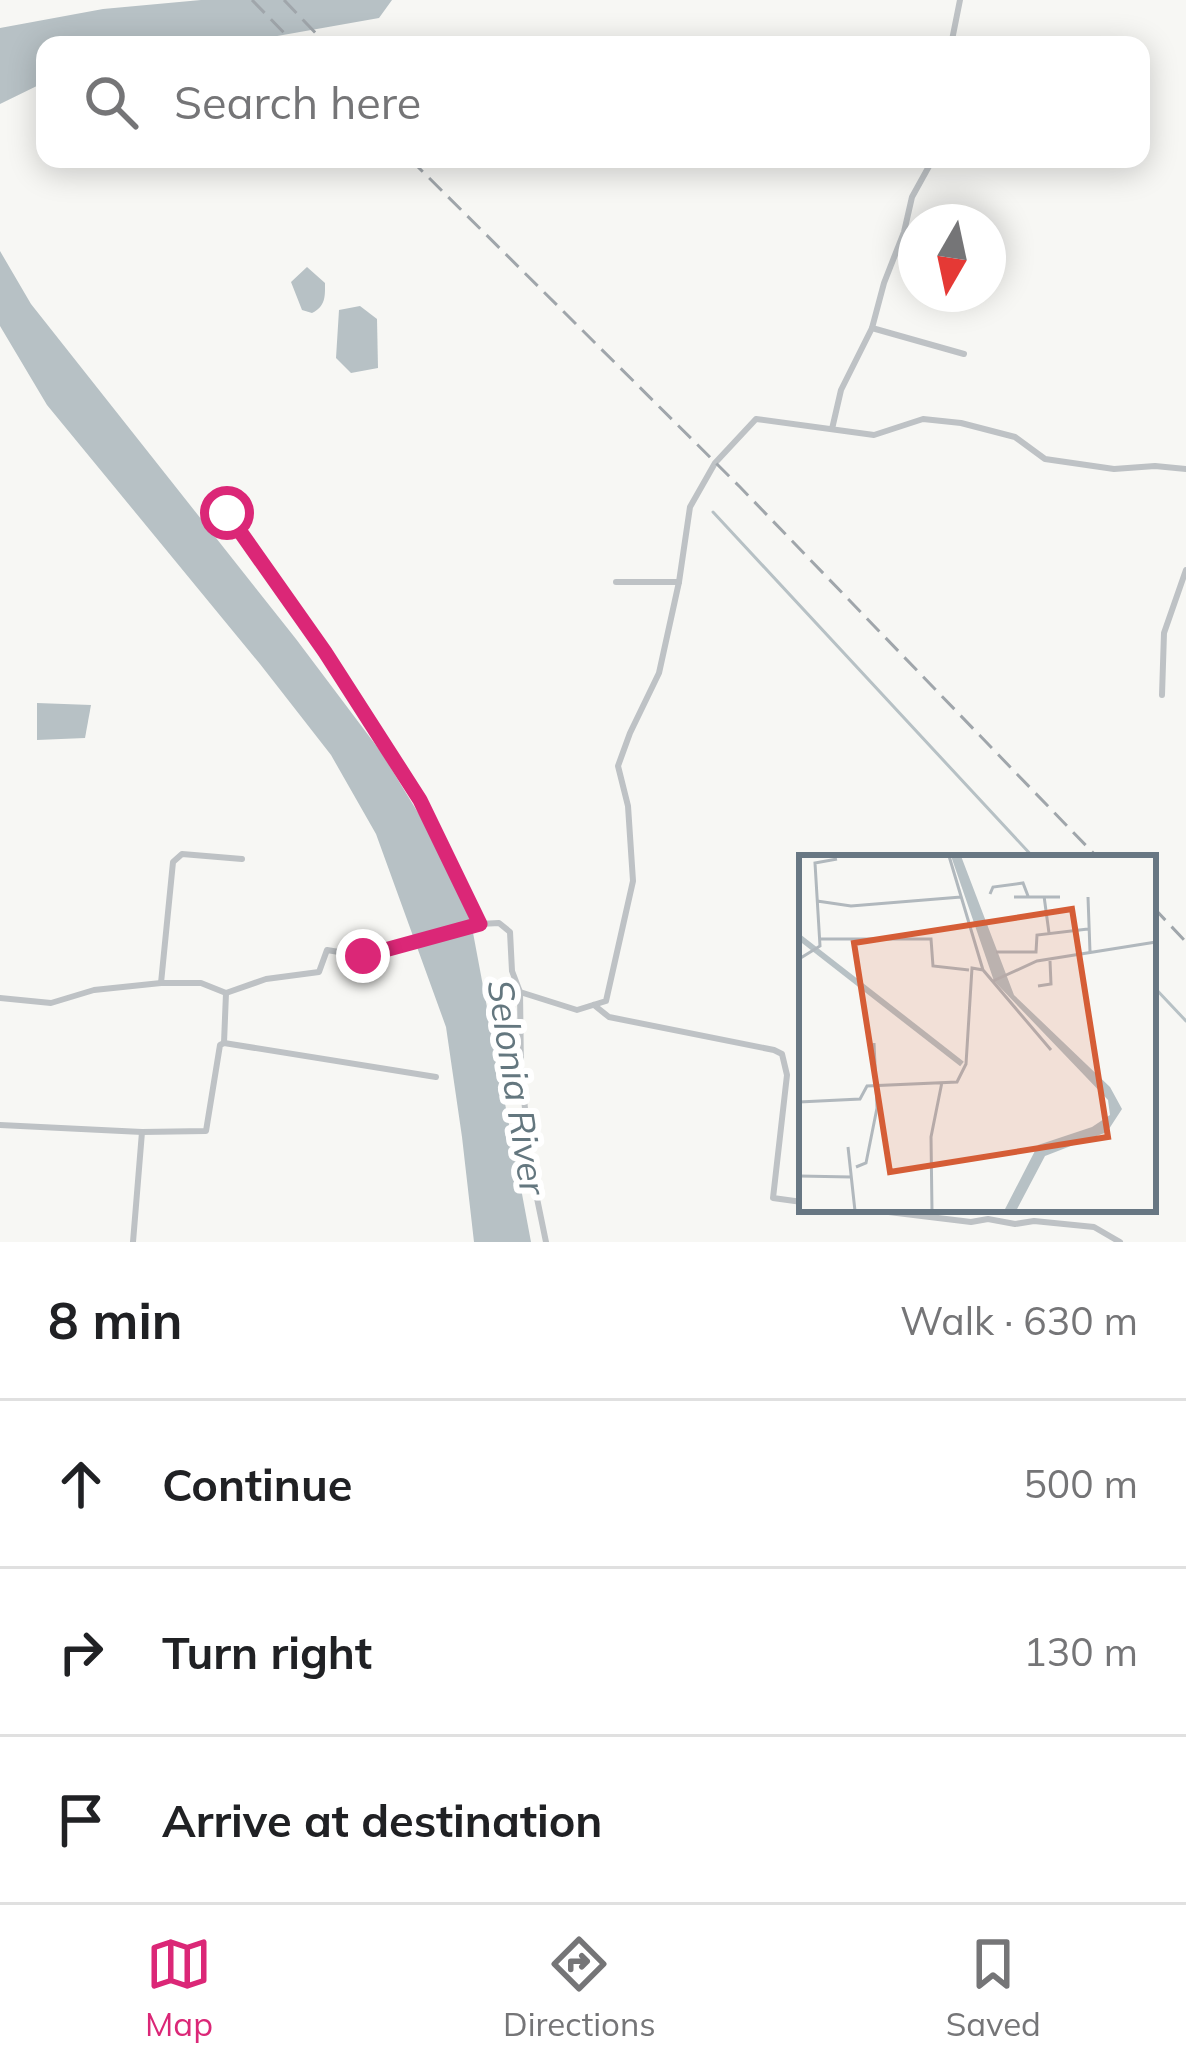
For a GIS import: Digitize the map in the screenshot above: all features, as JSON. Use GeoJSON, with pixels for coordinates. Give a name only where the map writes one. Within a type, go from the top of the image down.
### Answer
{"type":"FeatureCollection","features":[{"type":"Feature","properties":{"kind":"street"},"geometry":{"type":"LineString","coordinates":[[953,36],[960,0]]}},
{"type":"Feature","properties":{"kind":"street"},"geometry":{"type":"LineString","coordinates":[[832,430],[841,390],[872,328],[912,197],[928,168]]}},
{"type":"Feature","properties":{"kind":"street"},"geometry":{"type":"LineString","coordinates":[[872,328],[964,354]]}},
{"type":"Feature","properties":{"kind":"street"},"geometry":{"type":"LineString","coordinates":[[520,992],[577,1010],[606,1001],[633,881],[628,806],[618,766],[659,673],[690,507],[715,463],[756,419],[874,435],[923,419],[961,423],[1015,437],[1046,459],[1114,469],[1186,469]]}},
{"type":"Feature","properties":{"kind":"street"},"geometry":{"type":"LineString","coordinates":[[227,513],[325,652],[420,800],[480,924]]}},
{"type":"Feature","properties":{"kind":"street"},"geometry":{"type":"LineString","coordinates":[[1162,695],[1164,633],[1186,570]]}},
{"type":"Feature","properties":{"kind":"street"},"geometry":{"type":"LineString","coordinates":[[616,582],[679,582]]}},
{"type":"Feature","properties":{"kind":"street"},"geometry":{"type":"LineString","coordinates":[[161,983],[173,862],[182,854],[242,859]]}},
{"type":"Feature","properties":{"kind":"street"},"geometry":{"type":"LineString","coordinates":[[0,998],[51,1003],[94,990],[161,983],[201,983],[226,993],[266,979],[319,972],[327,950],[363,956],[499,923],[510,932],[512,970],[520,992],[523,1092],[546,1242]]}},
{"type":"Feature","properties":{"kind":"street"},"geometry":{"type":"LineString","coordinates":[[0,1125],[206,1131],[215,1068],[224,1043],[226,993]]}},
{"type":"Feature","properties":{"kind":"street"},"geometry":{"type":"LineString","coordinates":[[594,1005],[610,1017],[782,1054],[787,1075],[773,1198],[799,1202]]}},
{"type":"Feature","properties":{"kind":"street"},"geometry":{"type":"LineString","coordinates":[[224,1043],[436,1077]]}},
{"type":"Feature","properties":{"kind":"street"},"geometry":{"type":"LineString","coordinates":[[133,1242],[142,1132]]}},
{"type":"Feature","properties":{"kind":"street"},"geometry":{"type":"LineString","coordinates":[[889,1212],[971,1222],[1034,1220],[1094,1227],[1120,1242]]}},
{"type":"Feature","properties":{"kind":"shaded area"},"geometry":{"type":"Polygon","coordinates":[[[201,0],[392,0],[379,18],[277,36],[36,36],[36,86],[0,104],[0,28],[103,9],[201,0]]]}},
{"type":"Feature","properties":{"kind":"shaded area"},"geometry":{"type":"Polygon","coordinates":[[[0,251],[31,304],[381,752],[434,839],[471,922],[531,1242],[474,1242],[446,1027],[376,834],[331,755],[47,405],[0,326],[0,251]]]}},
{"type":"Feature","properties":{"kind":"shaded area"},"geometry":{"type":"Polygon","coordinates":[[[307,267],[325,283],[322,304],[312,313],[302,310],[291,282],[307,267]]]}},
{"type":"Feature","properties":{"kind":"shaded area"},"geometry":{"type":"Polygon","coordinates":[[[360,306],[377,319],[378,368],[351,373],[336,358],[339,310],[360,306]]]}},
{"type":"Feature","properties":{"kind":"shaded area"},"geometry":{"type":"Polygon","coordinates":[[[37,703],[91,705],[85,738],[37,740],[37,703]]]}},
{"type":"Feature","properties":{"kind":"waterway"},"geometry":{"type":"LineString","coordinates":[[713,512],[1031,855]]}},
{"type":"Feature","properties":{"kind":"waterway"},"geometry":{"type":"LineString","coordinates":[[1156,989],[1186,1021]]}},
{"type":"Feature","properties":{"kind":"railway"},"geometry":{"type":"LineString","coordinates":[[252,0],[287,36]]}},
{"type":"Feature","properties":{"kind":"railway"},"geometry":{"type":"LineString","coordinates":[[284,0],[318,36]]}},
{"type":"Feature","properties":{"kind":"railway"},"geometry":{"type":"LineString","coordinates":[[419,168],[740,487],[1095,855]]}},
{"type":"Feature","properties":{"kind":"railway"},"geometry":{"type":"LineString","coordinates":[[1156,910],[1186,942]]}},
{"type":"Feature","properties":{"kind":"route"},"geometry":{"type":"LineString","coordinates":[[227,513],[325,652],[420,800],[480,924],[363,956]]}},
{"type":"Feature","properties":{"kind":"water label","name":"Selonia River"},"geometry":{"type":"Point","coordinates":[517,1087]}}]}
